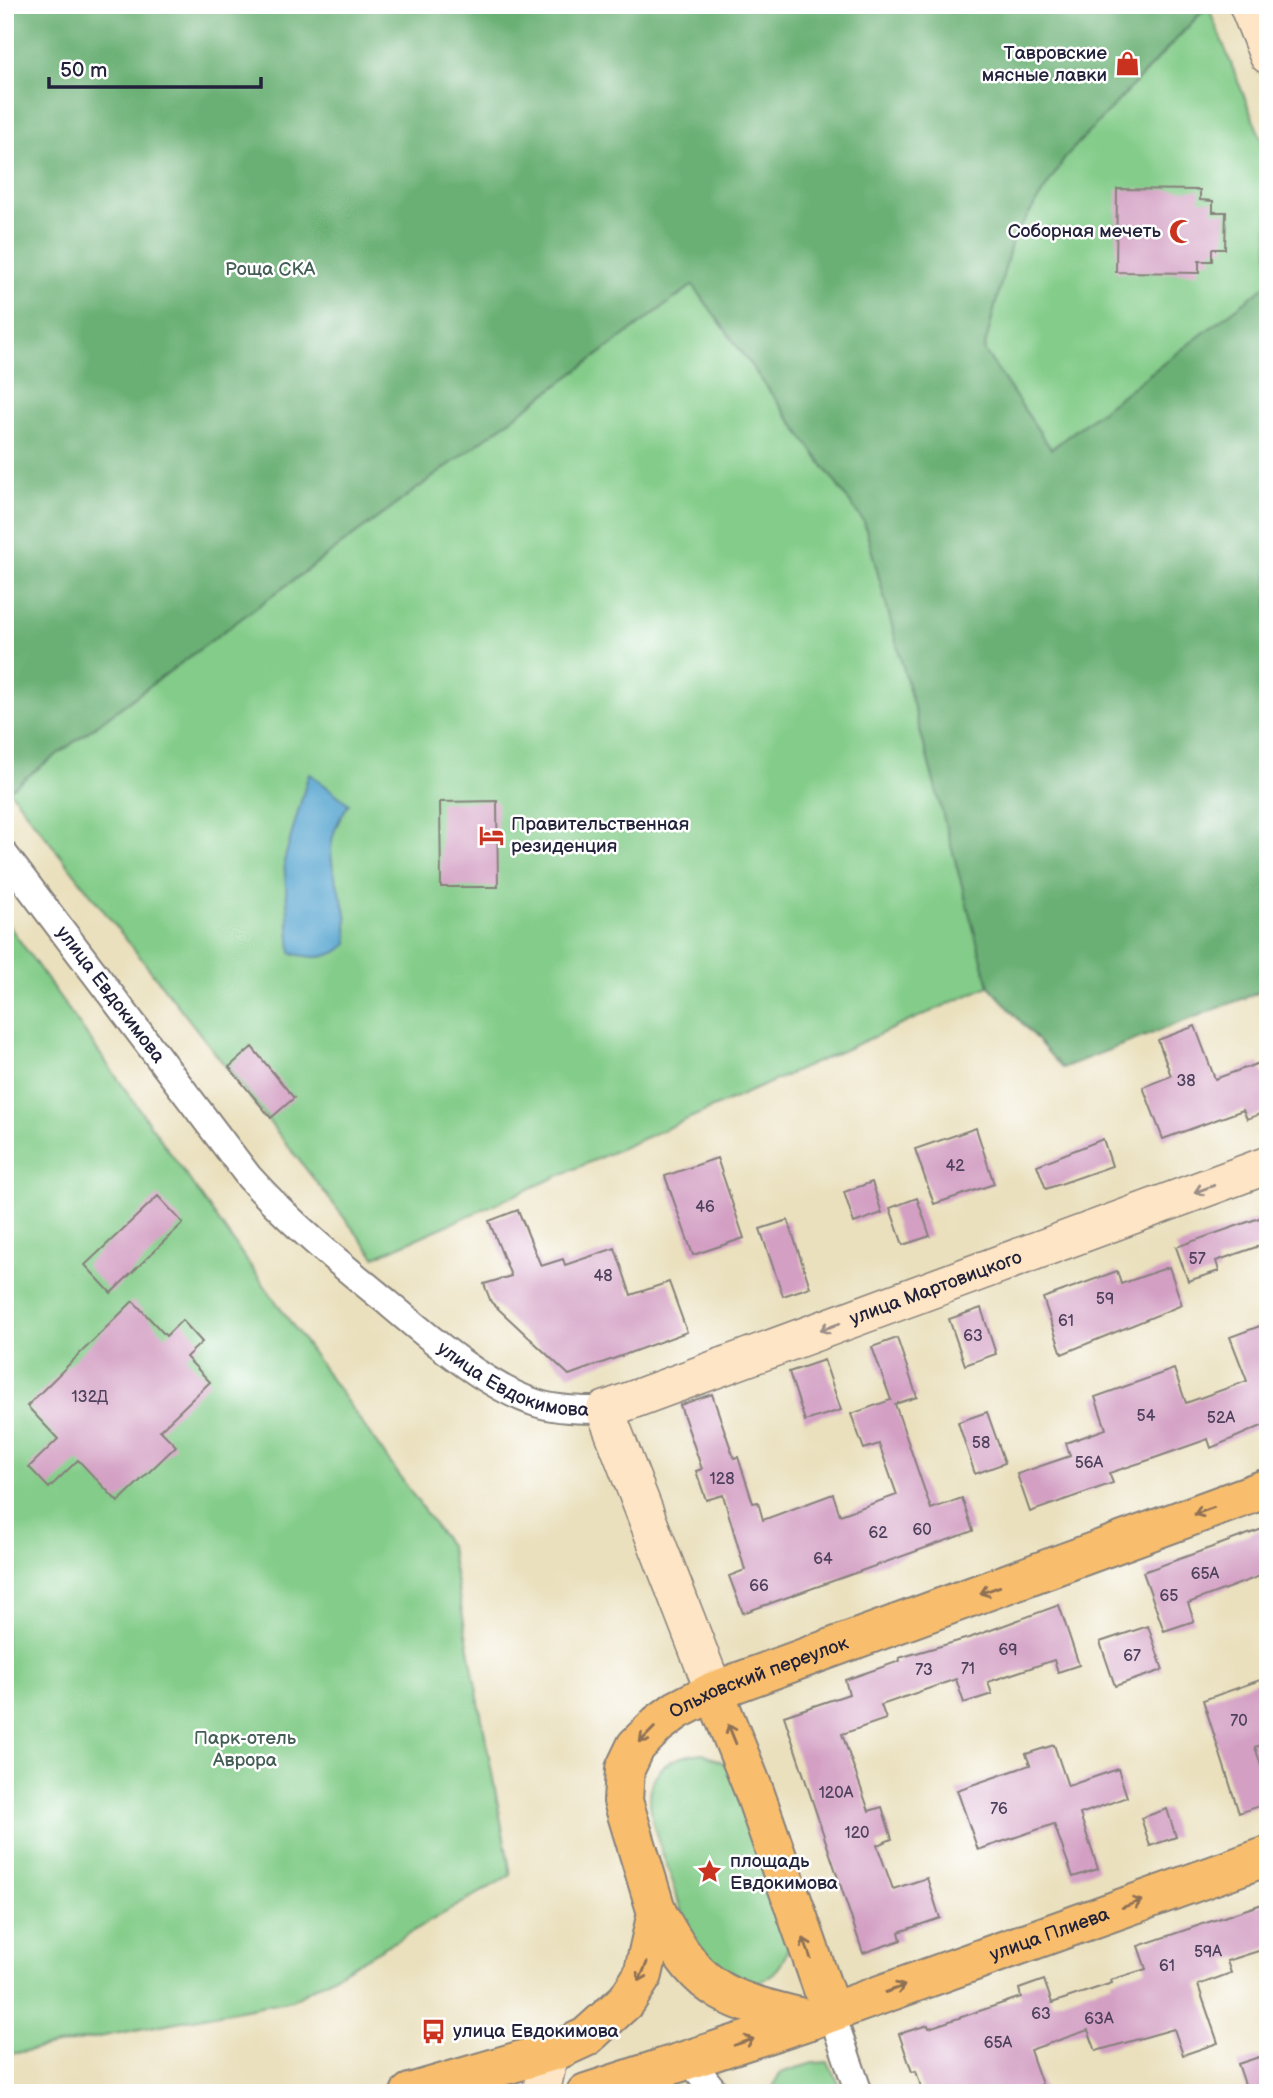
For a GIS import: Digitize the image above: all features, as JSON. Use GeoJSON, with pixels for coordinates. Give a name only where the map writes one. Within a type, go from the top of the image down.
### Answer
{"type":"FeatureCollection","features":[{"type":"Feature","properties":{"kind":"main road","name":"Ольховский переулок"},"geometry":{"type":"LineString","coordinates":[[410,2093],[560,2049],[586,2037],[627,2000],[643,1975],[657,1913],[623,1801],[625,1769],[636,1746],[677,1710],[715,1691],[1268,1488]]}},
{"type":"Feature","properties":{"kind":"main road","name":"улица Евдокимова"},"geometry":{"type":"LineString","coordinates":[[715,1691],[754,1791],[821,2016]]}},
{"type":"Feature","properties":{"kind":"main road","name":"улица Плиева"},"geometry":{"type":"LineString","coordinates":[[586,2093],[821,2016],[1268,1856]]}},
{"type":"Feature","properties":{"kind":"main road"},"geometry":{"type":"LineString","coordinates":[[657,1913],[682,1955],[713,1987],[761,2007],[821,2016]]}},
{"type":"Feature","properties":{"kind":"street"},"geometry":{"type":"LineString","coordinates":[[1248,5],[1268,55]]}},
{"type":"Feature","properties":{"kind":"street","name":"улица Евдокимова"},"geometry":{"type":"LineString","coordinates":[[5,855],[249,1177],[288,1220],[444,1349],[491,1379],[536,1403],[580,1410],[605,1410],[715,1691]]}},
{"type":"Feature","properties":{"kind":"street","name":"улица Мартовицкого"},"geometry":{"type":"LineString","coordinates":[[605,1410],[1268,1165]]}},
{"type":"Feature","properties":{"kind":"street","name":"улица Евдокимова"},"geometry":{"type":"LineString","coordinates":[[821,2016],[859,2093]]}},
{"type":"Feature","properties":{"kind":"street"},"geometry":{"type":"LineString","coordinates":[[541,2093],[549,2056],[560,2049]]}},
{"type":"Feature","properties":{"kind":"street"},"geometry":{"type":"LineString","coordinates":[[689,2060],[716,2093]]}},
{"type":"Feature","properties":{"kind":"green space","name":"Роща СКА"},"geometry":{"type":"Polygon","coordinates":[[[5,5],[1208,5],[1067,155],[1012,240],[984,350],[1051,449],[1268,284],[1268,989],[1062,1068],[989,986],[864,522],[693,285],[9,790],[5,786],[5,5]]]}},
{"type":"Feature","properties":{"kind":"green space"},"geometry":{"type":"Polygon","coordinates":[[[1208,6],[1268,156],[1268,284],[1051,449],[984,350],[1012,240],[1067,155],[1208,6]]]}},
{"type":"Feature","properties":{"kind":"green space"},"geometry":{"type":"Polygon","coordinates":[[[693,285],[864,522],[989,986],[375,1257],[9,790],[693,285]]]}},
{"type":"Feature","properties":{"kind":"green space","name":"Парк-отель Аврора"},"geometry":{"type":"Polygon","coordinates":[[[5,920],[450,1547],[511,1875],[292,2000],[5,2055],[5,920]]]}},
{"type":"Feature","properties":{"kind":"green space"},"geometry":{"type":"Polygon","coordinates":[[[703,1753],[728,1765],[790,1933],[785,1957],[780,1966],[765,1979],[755,1982],[731,1982],[696,1949],[685,1926],[653,1821],[650,1801],[652,1784],[660,1769],[677,1759],[703,1753]]]}},
{"type":"Feature","properties":{"kind":"green space"},"geometry":{"type":"Polygon","coordinates":[[[828,2062],[844,2093],[775,2093],[774,2084],[780,2073],[813,2063],[828,2062]]]}},
{"type":"Feature","properties":{"kind":"water"},"geometry":{"type":"Polygon","coordinates":[[[309,773],[349,804],[335,831],[331,854],[346,914],[348,944],[321,957],[291,953],[284,861],[309,773]]]}},
{"type":"Feature","properties":{"kind":"building","name":"Соборная мечеть"},"geometry":{"type":"Polygon","coordinates":[[[1117,189],[1200,190],[1200,200],[1213,201],[1213,212],[1226,212],[1225,249],[1212,249],[1212,261],[1199,261],[1199,273],[1116,272],[1117,189]]]}},
{"type":"Feature","properties":{"kind":"building"},"geometry":{"type":"Polygon","coordinates":[[[497,801],[498,887],[441,887],[440,802],[497,801]]]}},
{"type":"Feature","properties":{"kind":"building"},"geometry":{"type":"Polygon","coordinates":[[[1195,1026],[1215,1079],[1259,1063],[1268,1085],[1268,1111],[1247,1119],[1243,1110],[1163,1139],[1143,1087],[1171,1076],[1158,1040],[1195,1026]]]}},
{"type":"Feature","properties":{"kind":"building"},"geometry":{"type":"Polygon","coordinates":[[[252,1047],[294,1098],[271,1118],[229,1067],[252,1047]]]}},
{"type":"Feature","properties":{"kind":"building"},"geometry":{"type":"Polygon","coordinates":[[[976,1128],[994,1184],[934,1204],[915,1149],[976,1128]]]}},
{"type":"Feature","properties":{"kind":"building"},"geometry":{"type":"Polygon","coordinates":[[[1103,1139],[1112,1166],[1046,1189],[1037,1165],[1103,1139]]]}},
{"type":"Feature","properties":{"kind":"building"},"geometry":{"type":"Polygon","coordinates":[[[717,1158],[744,1238],[693,1255],[665,1176],[717,1158]]]}},
{"type":"Feature","properties":{"kind":"building"},"geometry":{"type":"Polygon","coordinates":[[[872,1182],[882,1213],[854,1223],[844,1192],[872,1182]]]}},
{"type":"Feature","properties":{"kind":"building"},"geometry":{"type":"Polygon","coordinates":[[[158,1196],[183,1223],[111,1293],[85,1265],[158,1196]]]}},
{"type":"Feature","properties":{"kind":"building"},"geometry":{"type":"Polygon","coordinates":[[[917,1198],[930,1236],[903,1245],[890,1208],[917,1198]]]}},
{"type":"Feature","properties":{"kind":"building"},"geometry":{"type":"Polygon","coordinates":[[[518,1210],[541,1266],[563,1259],[565,1265],[615,1248],[631,1295],[669,1282],[687,1332],[569,1375],[491,1302],[484,1284],[511,1276],[489,1221],[518,1210]]]}},
{"type":"Feature","properties":{"kind":"building"},"geometry":{"type":"Polygon","coordinates":[[[1268,1215],[1268,1243],[1216,1261],[1219,1271],[1188,1281],[1176,1247],[1268,1215]]]}},
{"type":"Feature","properties":{"kind":"building"},"geometry":{"type":"Polygon","coordinates":[[[788,1220],[810,1287],[783,1296],[760,1229],[788,1220]]]}},
{"type":"Feature","properties":{"kind":"building"},"geometry":{"type":"Polygon","coordinates":[[[1169,1267],[1182,1305],[1062,1354],[1043,1298],[1117,1271],[1121,1284],[1169,1267]]]}},
{"type":"Feature","properties":{"kind":"building"},"geometry":{"type":"Polygon","coordinates":[[[133,1301],[166,1336],[182,1320],[202,1342],[186,1357],[210,1382],[160,1430],[176,1446],[118,1502],[78,1460],[49,1488],[29,1467],[58,1439],[27,1406],[133,1301]]]}},
{"type":"Feature","properties":{"kind":"building"},"geometry":{"type":"Polygon","coordinates":[[[981,1308],[996,1354],[965,1365],[949,1319],[981,1308]]]}},
{"type":"Feature","properties":{"kind":"building"},"geometry":{"type":"Polygon","coordinates":[[[1268,1323],[1268,1430],[1264,1425],[1211,1448],[1208,1439],[1109,1473],[1113,1483],[1030,1512],[1017,1474],[1070,1456],[1066,1443],[1106,1429],[1095,1397],[1174,1369],[1186,1403],[1247,1381],[1230,1337],[1268,1323]]]}},
{"type":"Feature","properties":{"kind":"building"},"geometry":{"type":"Polygon","coordinates":[[[897,1338],[917,1397],[895,1404],[931,1509],[962,1498],[973,1531],[743,1613],[729,1576],[745,1570],[723,1495],[706,1500],[696,1471],[702,1469],[680,1405],[712,1394],[734,1458],[738,1457],[753,1503],[758,1502],[763,1520],[833,1494],[840,1515],[897,1495],[879,1444],[864,1449],[851,1414],[891,1400],[872,1347],[897,1338]]]}},
{"type":"Feature","properties":{"kind":"building"},"geometry":{"type":"Polygon","coordinates":[[[824,1360],[841,1410],[805,1421],[789,1372],[824,1360]]]}},
{"type":"Feature","properties":{"kind":"building"},"geometry":{"type":"Polygon","coordinates":[[[987,1412],[1005,1463],[975,1474],[958,1422],[987,1412]]]}},
{"type":"Feature","properties":{"kind":"building"},"geometry":{"type":"Polygon","coordinates":[[[1268,1527],[1268,1573],[1188,1603],[1194,1621],[1164,1631],[1143,1572],[1268,1527]]]}},
{"type":"Feature","properties":{"kind":"building"},"geometry":{"type":"Polygon","coordinates":[[[1059,1605],[1079,1665],[1058,1672],[1054,1660],[988,1682],[992,1694],[964,1703],[956,1679],[881,1705],[886,1719],[842,1734],[869,1811],[882,1807],[892,1839],[877,1845],[893,1889],[927,1878],[940,1918],[899,1932],[901,1940],[863,1953],[784,1716],[849,1694],[845,1680],[900,1661],[899,1658],[972,1637],[1059,1605]]]}},
{"type":"Feature","properties":{"kind":"building"},"geometry":{"type":"Polygon","coordinates":[[[1148,1626],[1163,1670],[1115,1686],[1100,1642],[1148,1626]]]}},
{"type":"Feature","properties":{"kind":"building"},"geometry":{"type":"Polygon","coordinates":[[[1263,1679],[1268,1693],[1268,1743],[1255,1747],[1268,1787],[1268,1803],[1239,1813],[1203,1700],[1263,1679]]]}},
{"type":"Feature","properties":{"kind":"building"},"geometry":{"type":"Polygon","coordinates":[[[1054,1745],[1068,1786],[1118,1769],[1127,1797],[1080,1814],[1098,1869],[1073,1877],[1054,1824],[978,1850],[957,1790],[1030,1765],[1026,1754],[1054,1745]]]}},
{"type":"Feature","properties":{"kind":"building"},"geometry":{"type":"Polygon","coordinates":[[[1167,1809],[1176,1837],[1150,1846],[1141,1818],[1167,1809]]]}},
{"type":"Feature","properties":{"kind":"building"},"geometry":{"type":"Polygon","coordinates":[[[1268,1902],[1268,1948],[1227,1961],[1231,1973],[1198,1985],[1218,2043],[1183,2055],[1174,2029],[1096,2051],[1088,2030],[1030,2050],[1045,2093],[923,2093],[916,2071],[912,2072],[899,2034],[928,2025],[929,2028],[1021,1997],[1019,1989],[1044,1980],[1052,2003],[1112,1983],[1111,1980],[1146,1969],[1138,1946],[1268,1902]]]}},
{"type":"Feature","properties":{"kind":"building"},"geometry":{"type":"Polygon","coordinates":[[[1259,2057],[1268,2082],[1268,2093],[1248,2093],[1238,2064],[1259,2057]]]}},
{"type":"Feature","properties":{"kind":"place","name":"Тавровские мясные лавки"},"geometry":{"type":"Point","coordinates":[1127,64]}},
{"type":"Feature","properties":{"kind":"place","name":"Соборная мечеть"},"geometry":{"type":"Point","coordinates":[1181,231]}},
{"type":"Feature","properties":{"kind":"place","name":"Правительственная резиденция"},"geometry":{"type":"Point","coordinates":[491,835]}},
{"type":"Feature","properties":{"kind":"place","name":"площадь Евдокимова"},"geometry":{"type":"Point","coordinates":[710,1872]}},
{"type":"Feature","properties":{"kind":"place","name":"улица Евдокимова"},"geometry":{"type":"Point","coordinates":[433,2031]}}]}
